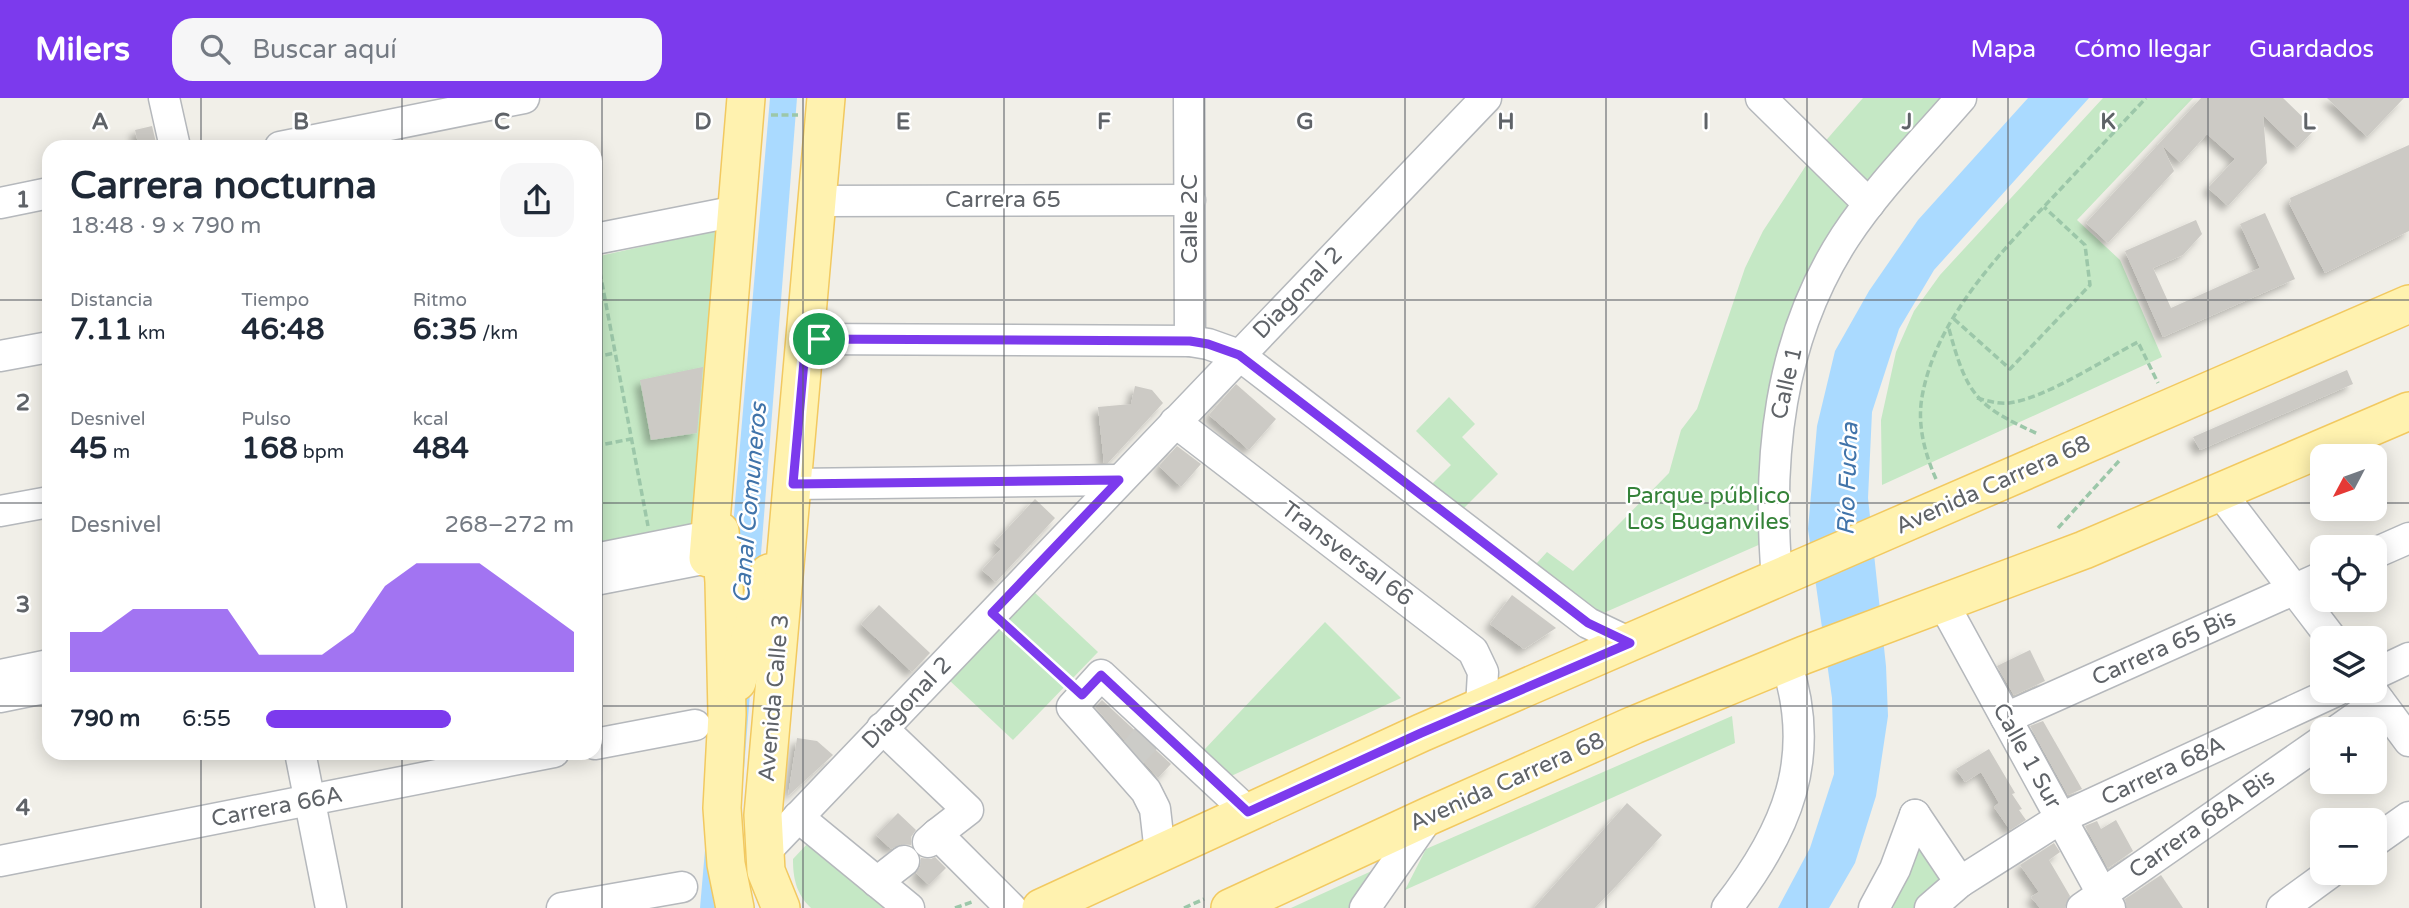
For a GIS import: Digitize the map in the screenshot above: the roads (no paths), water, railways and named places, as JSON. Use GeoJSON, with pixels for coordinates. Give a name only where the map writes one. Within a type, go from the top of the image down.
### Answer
{"type":"FeatureCollection","features":[{"type":"Feature","properties":{"kind":"main road","name":"Avenida Calle 3"},"geometry":{"type":"LineString","coordinates":[[735,908],[726,864],[711,720],[715,474],[737,211],[756,106]]}},
{"type":"Feature","properties":{"kind":"main road","name":"Avenida Calle 3"},"geometry":{"type":"LineString","coordinates":[[781,908],[772,888],[764,853],[763,815],[817,201],[811,106]]}},
{"type":"Feature","properties":{"kind":"main road","name":"Avenida Carrera 68"},"geometry":{"type":"LineString","coordinates":[[1041,908],[1481,707],[2409,304]]}},
{"type":"Feature","properties":{"kind":"main road","name":"Avenida Carrera 68"},"geometry":{"type":"LineString","coordinates":[[1230,908],[1634,725],[1795,658],[2084,550],[2409,411]]}},
{"type":"Feature","properties":{"kind":"main road","name":"Avenida Calle 3"},"geometry":{"type":"LineString","coordinates":[[714,559],[715,474]]}},
{"type":"Feature","properties":{"kind":"main road","name":"Avenida Calle 3"},"geometry":{"type":"LineString","coordinates":[[711,720],[765,587],[793,484]]}},
{"type":"Feature","properties":{"kind":"street"},"geometry":{"type":"LineString","coordinates":[[164,98],[173,140]]}},
{"type":"Feature","properties":{"kind":"street"},"geometry":{"type":"LineString","coordinates":[[315,140],[524,98]]}},
{"type":"Feature","properties":{"kind":"street","name":"Calle 2C"},"geometry":{"type":"LineString","coordinates":[[1189,98],[1190,341]]}},
{"type":"Feature","properties":{"kind":"street","name":"Diagonal 2"},"geometry":{"type":"LineString","coordinates":[[764,853],[1486,98]]}},
{"type":"Feature","properties":{"kind":"street"},"geometry":{"type":"LineString","coordinates":[[1761,98],[1869,204]]}},
{"type":"Feature","properties":{"kind":"street","name":"Calle 1"},"geometry":{"type":"LineString","coordinates":[[1790,574],[1773,483],[1785,379],[1805,316],[1844,239],[1869,204],[1961,98]]}},
{"type":"Feature","properties":{"kind":"street"},"geometry":{"type":"LineString","coordinates":[[0,203],[42,194]]}},
{"type":"Feature","properties":{"kind":"street","name":"Carrera 65"},"geometry":{"type":"LineString","coordinates":[[817,201],[1189,200]]}},
{"type":"Feature","properties":{"kind":"street"},"geometry":{"type":"LineString","coordinates":[[602,238],[737,211]]}},
{"type":"Feature","properties":{"kind":"street"},"geometry":{"type":"LineString","coordinates":[[806,339],[1190,341],[1239,355],[1588,623],[1630,643]]}},
{"type":"Feature","properties":{"kind":"street"},"geometry":{"type":"LineString","coordinates":[[0,356],[42,347]]}},
{"type":"Feature","properties":{"kind":"street","name":"Transversal 66"},"geometry":{"type":"LineString","coordinates":[[1175,422],[1473,651],[1483,672],[1481,707]]}},
{"type":"Feature","properties":{"kind":"street"},"geometry":{"type":"LineString","coordinates":[[793,484],[1119,480]]}},
{"type":"Feature","properties":{"kind":"street"},"geometry":{"type":"LineString","coordinates":[[2220,492],[2322,626]]}},
{"type":"Feature","properties":{"kind":"street"},"geometry":{"type":"LineString","coordinates":[[0,512],[42,503]]}},
{"type":"Feature","properties":{"kind":"street"},"geometry":{"type":"LineString","coordinates":[[2387,548],[2409,538]]}},
{"type":"Feature","properties":{"kind":"street"},"geometry":{"type":"LineString","coordinates":[[602,558],[714,559]]}},
{"type":"Feature","properties":{"kind":"street"},"geometry":{"type":"LineString","coordinates":[[602,579],[714,559]]}},
{"type":"Feature","properties":{"kind":"street","name":"Carrera 65 Bis"},"geometry":{"type":"LineString","coordinates":[[2006,718],[2310,582]]}},
{"type":"Feature","properties":{"kind":"street","name":"Calle 1 Sur"},"geometry":{"type":"LineString","coordinates":[[1943,603],[2061,818],[2098,903]]}},
{"type":"Feature","properties":{"kind":"street"},"geometry":{"type":"LineString","coordinates":[[1727,908],[1746,883],[1776,829],[1795,781],[1800,740],[1795,658]]}},
{"type":"Feature","properties":{"kind":"street"},"geometry":{"type":"LineString","coordinates":[[2387,678],[2409,658]]}},
{"type":"Feature","properties":{"kind":"street"},"geometry":{"type":"LineString","coordinates":[[0,675],[42,666]]}},
{"type":"Feature","properties":{"kind":"street"},"geometry":{"type":"LineString","coordinates":[[1160,853],[1155,808],[1146,791],[1140,744],[1101,675],[1072,706],[1140,744],[1248,812]]}},
{"type":"Feature","properties":{"kind":"street"},"geometry":{"type":"LineString","coordinates":[[0,696],[42,688]]}},
{"type":"Feature","properties":{"kind":"street","name":"Carrera 68A"},"geometry":{"type":"LineString","coordinates":[[1930,908],[1959,882],[2061,818],[2310,703]]}},
{"type":"Feature","properties":{"kind":"street"},"geometry":{"type":"LineString","coordinates":[[2350,717],[2362,703]]}},
{"type":"Feature","properties":{"kind":"street"},"geometry":{"type":"LineString","coordinates":[[2384,703],[2409,741]]}},
{"type":"Feature","properties":{"kind":"street"},"geometry":{"type":"LineString","coordinates":[[602,743],[711,720]]}},
{"type":"Feature","properties":{"kind":"street"},"geometry":{"type":"LineString","coordinates":[[882,728],[968,810],[932,838],[1011,908]]}},
{"type":"Feature","properties":{"kind":"street","name":"Carrera 68A Bis"},"geometry":{"type":"LineString","coordinates":[[2098,903],[2310,750]]}},
{"type":"Feature","properties":{"kind":"street"},"geometry":{"type":"LineString","coordinates":[[302,760],[331,908]]}},
{"type":"Feature","properties":{"kind":"street","name":"Carrera 66A"},"geometry":{"type":"LineString","coordinates":[[0,861],[514,760]]}},
{"type":"Feature","properties":{"kind":"street"},"geometry":{"type":"LineString","coordinates":[[1874,908],[1895,869],[1915,815],[1959,882]]}},
{"type":"Feature","properties":{"kind":"street"},"geometry":{"type":"LineString","coordinates":[[1365,908],[1429,816]]}},
{"type":"Feature","properties":{"kind":"street"},"geometry":{"type":"LineString","coordinates":[[798,817],[909,908]]}},
{"type":"Feature","properties":{"kind":"street"},"geometry":{"type":"LineString","coordinates":[[2387,833],[2409,817]]}},
{"type":"Feature","properties":{"kind":"street"},"geometry":{"type":"LineString","coordinates":[[877,882],[904,861]]}},
{"type":"Feature","properties":{"kind":"street"},"geometry":{"type":"LineString","coordinates":[[2282,908],[2314,885]]}},
{"type":"Feature","properties":{"kind":"street"},"geometry":{"type":"LineString","coordinates":[[562,908],[682,887]]}},
{"type":"Feature","properties":{"kind":"water","name":"Canal Comuneros"},"geometry":{"type":"Polygon","coordinates":[[[770,98],[797,98],[733,908],[700,908],[770,98]]]}},
{"type":"Feature","properties":{"kind":"water","name":"Río Fucha"},"geometry":{"type":"Polygon","coordinates":[[[2028,98],[2089,98],[1934,270],[1899,329],[1872,412],[1868,498],[1886,666],[1888,716],[1876,796],[1855,863],[1829,908],[1778,908],[1810,848],[1834,774],[1832,698],[1808,529],[1817,426],[1835,351],[1869,291],[1918,220],[2028,98]]]}},
{"type":"Feature","properties":{"kind":"tunnel"},"geometry":{"type":"LineString","coordinates":[[1132,754],[1151,733]]}},
{"type":"Feature","properties":{"kind":"park label","name":"Parque público Los Buganviles"},"geometry":{"type":"Point","coordinates":[1708,509]}}]}
